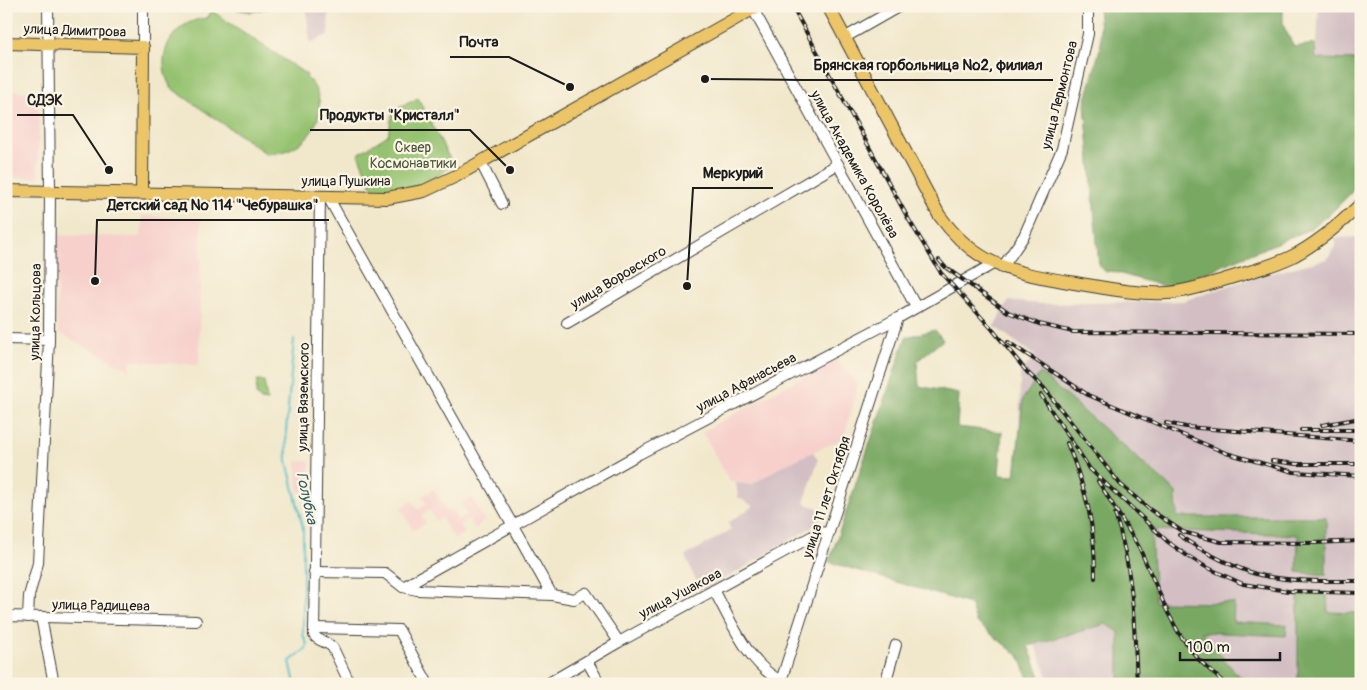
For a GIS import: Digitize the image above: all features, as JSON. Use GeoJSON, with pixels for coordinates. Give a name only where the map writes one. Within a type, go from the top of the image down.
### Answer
{"type":"FeatureCollection","features":[{"type":"Feature","properties":{"kind":"main road"},"geometry":{"type":"LineString","coordinates":[[828,6],[939,215],[974,252],[998,266],[1022,274],[1123,291],[1168,293],[1192,289],[1290,257],[1338,226],[1361,204]]}},
{"type":"Feature","properties":{"kind":"main road","name":"улица Пушкина"},"geometry":{"type":"LineString","coordinates":[[6,191],[387,198],[424,191],[481,163],[755,8]]}},
{"type":"Feature","properties":{"kind":"main road","name":"улица Димитрова"},"geometry":{"type":"LineString","coordinates":[[6,43],[143,47]]}},
{"type":"Feature","properties":{"kind":"main road"},"geometry":{"type":"LineString","coordinates":[[142,193],[143,47]]}},
{"type":"Feature","properties":{"kind":"street","name":"улица Кольцова"},"geometry":{"type":"LineString","coordinates":[[28,617],[29,596],[38,563],[48,340],[50,192],[48,6]]}},
{"type":"Feature","properties":{"kind":"street"},"geometry":{"type":"LineString","coordinates":[[143,6],[143,47]]}},
{"type":"Feature","properties":{"kind":"street"},"geometry":{"type":"LineString","coordinates":[[844,38],[900,6]]}},
{"type":"Feature","properties":{"kind":"street","name":"улица Лермонтова"},"geometry":{"type":"LineString","coordinates":[[998,266],[1024,236],[1062,149],[1088,34],[1088,6]]}},
{"type":"Feature","properties":{"kind":"street","name":"улица Академика Королёва"},"geometry":{"type":"LineString","coordinates":[[755,8],[916,307]]}},
{"type":"Feature","properties":{"kind":"street"},"geometry":{"type":"LineString","coordinates":[[481,163],[502,204]]}},
{"type":"Feature","properties":{"kind":"street","name":"улица Воровского"},"geometry":{"type":"LineString","coordinates":[[567,323],[838,164]]}},
{"type":"Feature","properties":{"kind":"street"},"geometry":{"type":"LineString","coordinates":[[324,197],[552,595]]}},
{"type":"Feature","properties":{"kind":"street","name":"улица Вяземского"},"geometry":{"type":"LineString","coordinates":[[314,628],[324,197]]}},
{"type":"Feature","properties":{"kind":"street","name":"улица Афанасьева"},"geometry":{"type":"LineString","coordinates":[[403,587],[639,454],[916,307],[998,266]]}},
{"type":"Feature","properties":{"kind":"street","name":"улица 11 лет Октября"},"geometry":{"type":"LineString","coordinates":[[780,682],[898,318]]}},
{"type":"Feature","properties":{"kind":"street"},"geometry":{"type":"LineString","coordinates":[[6,339],[48,340]]}},
{"type":"Feature","properties":{"kind":"street","name":"улица Ушакова"},"geometry":{"type":"LineString","coordinates":[[547,684],[618,642],[820,532],[829,533]]}},
{"type":"Feature","properties":{"kind":"street"},"geometry":{"type":"LineString","coordinates":[[314,572],[385,573],[403,587],[417,590],[552,595],[574,599],[586,593],[618,642]]}},
{"type":"Feature","properties":{"kind":"street"},"geometry":{"type":"LineString","coordinates":[[714,590],[738,634],[760,666],[780,682]]}},
{"type":"Feature","properties":{"kind":"street","name":"улица Радищева"},"geometry":{"type":"LineString","coordinates":[[6,616],[196,620]]}},
{"type":"Feature","properties":{"kind":"street"},"geometry":{"type":"LineString","coordinates":[[41,617],[54,684]]}},
{"type":"Feature","properties":{"kind":"street"},"geometry":{"type":"LineString","coordinates":[[350,684],[334,648],[330,643],[316,638],[314,628],[399,630],[428,684]]}},
{"type":"Feature","properties":{"kind":"street"},"geometry":{"type":"LineString","coordinates":[[885,684],[896,645]]}},
{"type":"Feature","properties":{"kind":"street"},"geometry":{"type":"LineString","coordinates":[[587,661],[600,684]]}},
{"type":"Feature","properties":{"kind":"shaded area"},"geometry":{"type":"Polygon","coordinates":[[[306,6],[329,6],[328,35],[310,43],[306,6]]]}},
{"type":"Feature","properties":{"kind":"shaded area"},"geometry":{"type":"Polygon","coordinates":[[[1319,6],[1361,6],[1361,60],[1316,59],[1319,6]]]}},
{"type":"Feature","properties":{"kind":"shaded area"},"geometry":{"type":"Polygon","coordinates":[[[6,91],[39,92],[38,178],[6,177],[6,91]]]}},
{"type":"Feature","properties":{"kind":"shaded area"},"geometry":{"type":"Polygon","coordinates":[[[142,216],[201,219],[199,365],[131,361],[130,370],[59,333],[57,326],[57,235],[141,237],[142,216]]]}},
{"type":"Feature","properties":{"kind":"shaded area"},"geometry":{"type":"Polygon","coordinates":[[[1361,237],[1361,684],[1051,684],[1018,604],[1020,373],[1035,356],[994,326],[1009,301],[1041,304],[1184,301],[1246,280],[1327,259],[1336,245],[1335,238],[1361,237]]]}},
{"type":"Feature","properties":{"kind":"shaded area"},"geometry":{"type":"Polygon","coordinates":[[[6,279],[10,279],[8,325],[6,325],[6,279]]]}},
{"type":"Feature","properties":{"kind":"shaded area"},"geometry":{"type":"Polygon","coordinates":[[[835,359],[858,384],[844,438],[782,466],[750,485],[730,482],[702,432],[835,359]]]}},
{"type":"Feature","properties":{"kind":"shaded area"},"geometry":{"type":"Polygon","coordinates":[[[813,452],[818,460],[804,503],[822,510],[819,523],[701,593],[685,556],[731,530],[728,523],[753,506],[738,497],[736,483],[751,485],[782,466],[813,452]]]}},
{"type":"Feature","properties":{"kind":"shaded area"},"geometry":{"type":"Polygon","coordinates":[[[297,461],[310,461],[309,490],[298,492],[297,461]]]}},
{"type":"Feature","properties":{"kind":"shaded area"},"geometry":{"type":"Polygon","coordinates":[[[434,489],[447,512],[452,510],[457,520],[467,515],[461,504],[472,498],[485,521],[474,528],[469,519],[460,524],[464,533],[454,539],[442,518],[436,521],[430,510],[421,515],[426,523],[413,530],[401,508],[412,501],[418,510],[427,505],[422,496],[434,489]]]}},
{"type":"Feature","properties":{"kind":"green space"},"geometry":{"type":"Polygon","coordinates":[[[220,6],[278,6],[251,12],[220,6]]]}},
{"type":"Feature","properties":{"kind":"green space"},"geometry":{"type":"Polygon","coordinates":[[[1098,6],[1283,6],[1283,25],[1294,47],[1315,44],[1316,59],[1361,60],[1361,183],[1332,212],[1310,229],[1179,284],[1166,287],[1111,271],[1106,272],[1099,266],[1085,103],[1101,45],[1098,6]]]}},
{"type":"Feature","properties":{"kind":"green space"},"geometry":{"type":"Polygon","coordinates":[[[212,11],[307,75],[306,77],[314,86],[320,106],[314,127],[300,143],[279,153],[267,154],[171,88],[164,64],[169,42],[175,33],[184,26],[207,18],[212,11]]]}},
{"type":"Feature","properties":{"kind":"green space","name":"Сквер Космонавтики"},"geometry":{"type":"Polygon","coordinates":[[[418,98],[453,165],[427,183],[399,191],[374,192],[358,154],[388,135],[393,111],[418,98]]]}},
{"type":"Feature","properties":{"kind":"green space"},"geometry":{"type":"Polygon","coordinates":[[[935,330],[943,340],[917,361],[919,386],[959,394],[957,427],[1002,432],[999,475],[1015,476],[1023,399],[1040,373],[1176,492],[1177,517],[1326,517],[1326,575],[1297,572],[1298,535],[1151,530],[1155,602],[1234,603],[1233,622],[1287,625],[1286,636],[1201,632],[1237,674],[1253,684],[1119,684],[1119,632],[1106,624],[1028,646],[1043,684],[1030,684],[1020,657],[976,622],[970,604],[829,562],[906,337],[935,330]]]}},
{"type":"Feature","properties":{"kind":"green space"},"geometry":{"type":"Polygon","coordinates":[[[257,381],[264,381],[267,401],[261,400],[256,395],[257,381]]]}},
{"type":"Feature","properties":{"kind":"green space"},"geometry":{"type":"Polygon","coordinates":[[[1327,592],[1328,612],[1361,613],[1361,684],[1298,684],[1298,595],[1327,592]]]}},
{"type":"Feature","properties":{"kind":"waterway","name":"Голубка"},"geometry":{"type":"LineString","coordinates":[[294,339],[286,431],[287,461],[303,528],[303,635],[307,644],[306,649],[290,661],[295,684]]}},
{"type":"Feature","properties":{"kind":"railway"},"geometry":{"type":"LineString","coordinates":[[792,6],[909,220],[941,273],[992,329],[1027,372],[1044,388],[1120,484],[1149,509],[1183,532],[1221,542],[1314,543],[1361,541]]}},
{"type":"Feature","properties":{"kind":"railway"},"geometry":{"type":"LineString","coordinates":[[939,260],[945,267],[1008,312],[1039,324],[1073,332],[1361,334]]}},
{"type":"Feature","properties":{"kind":"railway"},"geometry":{"type":"LineString","coordinates":[[1008,342],[1088,395],[1226,453],[1294,472],[1361,476]]}},
{"type":"Feature","properties":{"kind":"railway"},"geometry":{"type":"LineString","coordinates":[[1041,395],[1090,469],[1168,542],[1186,555],[1206,567],[1243,584],[1288,591],[1361,593]]}},
{"type":"Feature","properties":{"kind":"railway"},"geometry":{"type":"LineString","coordinates":[[1322,425],[1361,418]]}},
{"type":"Feature","properties":{"kind":"railway"},"geometry":{"type":"LineString","coordinates":[[1166,423],[1186,427],[1361,441]]}},
{"type":"Feature","properties":{"kind":"railway"},"geometry":{"type":"LineString","coordinates":[[1301,430],[1361,430]]}},
{"type":"Feature","properties":{"kind":"railway"},"geometry":{"type":"LineString","coordinates":[[1067,443],[1085,493],[1093,541],[1095,578]]}},
{"type":"Feature","properties":{"kind":"railway"},"geometry":{"type":"LineString","coordinates":[[1272,461],[1297,464],[1361,464]]}},
{"type":"Feature","properties":{"kind":"railway"},"geometry":{"type":"LineString","coordinates":[[1098,481],[1139,547],[1168,613],[1180,635],[1198,659],[1225,684]]}},
{"type":"Feature","properties":{"kind":"railway"},"geometry":{"type":"LineString","coordinates":[[1115,514],[1130,578],[1137,684]]}},
{"type":"Feature","properties":{"kind":"railway"},"geometry":{"type":"LineString","coordinates":[[1179,535],[1220,560],[1255,574],[1301,580],[1361,581]]}},
{"type":"Feature","properties":{"kind":"place","name":"Брянская горбольница №2, филиал"},"geometry":{"type":"Point","coordinates":[705,79]}},
{"type":"Feature","properties":{"kind":"place","name":"Почта"},"geometry":{"type":"Point","coordinates":[570,87]}},
{"type":"Feature","properties":{"kind":"place","name":"СДЭК"},"geometry":{"type":"Point","coordinates":[109,170]}},
{"type":"Feature","properties":{"kind":"place","name":"Продукты \"Кристалл\""},"geometry":{"type":"Point","coordinates":[510,170]}},
{"type":"Feature","properties":{"kind":"place","name":"Детский сад № 114 \"Чебурашка\""},"geometry":{"type":"Point","coordinates":[95,281]}},
{"type":"Feature","properties":{"kind":"place","name":"Меркурий"},"geometry":{"type":"Point","coordinates":[687,286]}}]}
